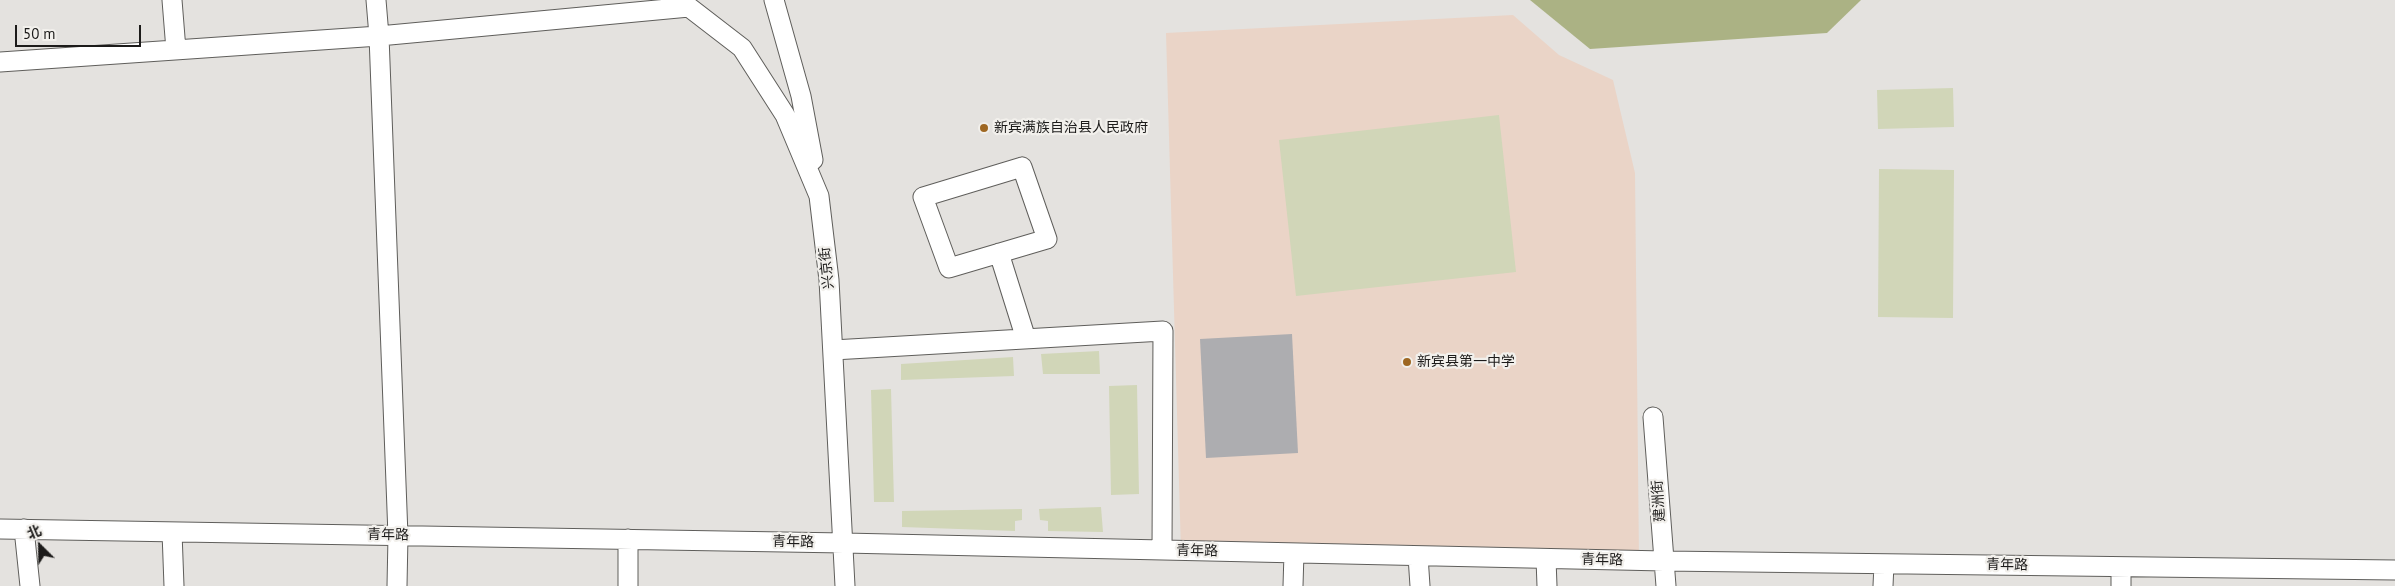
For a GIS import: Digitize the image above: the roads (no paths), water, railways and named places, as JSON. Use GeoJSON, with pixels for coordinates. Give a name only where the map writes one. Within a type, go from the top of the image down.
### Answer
{"type":"FeatureCollection","features":[{"type":"Feature","properties":{"kind":"street"},"geometry":{"type":"LineString","coordinates":[[172,0],[176,50]]}},
{"type":"Feature","properties":{"kind":"street"},"geometry":{"type":"LineString","coordinates":[[376,0],[379,36],[398,536],[397,586]]}},
{"type":"Feature","properties":{"kind":"street"},"geometry":{"type":"LineString","coordinates":[[774,0],[801,96],[819,196]]}},
{"type":"Feature","properties":{"kind":"street"},"geometry":{"type":"LineString","coordinates":[[0,62],[379,36],[684,4]]}},
{"type":"Feature","properties":{"kind":"street","name":"兴京街"},"geometry":{"type":"LineString","coordinates":[[684,4],[742,48],[785,115],[819,196],[829,280],[845,586]]}},
{"type":"Feature","properties":{"kind":"street"},"geometry":{"type":"LineString","coordinates":[[1022,167],[1047,239],[999,253],[948,268],[923,197],[1022,167]]}},
{"type":"Feature","properties":{"kind":"street"},"geometry":{"type":"LineString","coordinates":[[999,253],[1026,339]]}},
{"type":"Feature","properties":{"kind":"street"},"geometry":{"type":"LineString","coordinates":[[833,350],[1163,331],[1162,550]]}},
{"type":"Feature","properties":{"kind":"street","name":"建洲街"},"geometry":{"type":"LineString","coordinates":[[1652,417],[1666,586]]}},
{"type":"Feature","properties":{"kind":"street","name":"青年路"},"geometry":{"type":"LineString","coordinates":[[0,529],[844,543],[1546,559],[2395,570]]}},
{"type":"Feature","properties":{"kind":"street"},"geometry":{"type":"LineString","coordinates":[[24,529],[30,586]]}},
{"type":"Feature","properties":{"kind":"street"},"geometry":{"type":"LineString","coordinates":[[172,532],[174,586]]}},
{"type":"Feature","properties":{"kind":"street"},"geometry":{"type":"LineString","coordinates":[[628,539],[628,586]]}},
{"type":"Feature","properties":{"kind":"street"},"geometry":{"type":"LineString","coordinates":[[1293,586],[1294,553]]}},
{"type":"Feature","properties":{"kind":"street"},"geometry":{"type":"LineString","coordinates":[[1418,556],[1420,586]]}},
{"type":"Feature","properties":{"kind":"street"},"geometry":{"type":"LineString","coordinates":[[1546,559],[1546,586]]}},
{"type":"Feature","properties":{"kind":"street"},"geometry":{"type":"LineString","coordinates":[[1883,586],[1884,564]]}},
{"type":"Feature","properties":{"kind":"street"},"geometry":{"type":"LineString","coordinates":[[2121,567],[2121,586]]}},
{"type":"Feature","properties":{"kind":"place","name":"新宾满族自治县人民政府"},"geometry":{"type":"Point","coordinates":[984,128]}},
{"type":"Feature","properties":{"kind":"place","name":"新宾县第一中学"},"geometry":{"type":"Point","coordinates":[1407,362]}}]}
